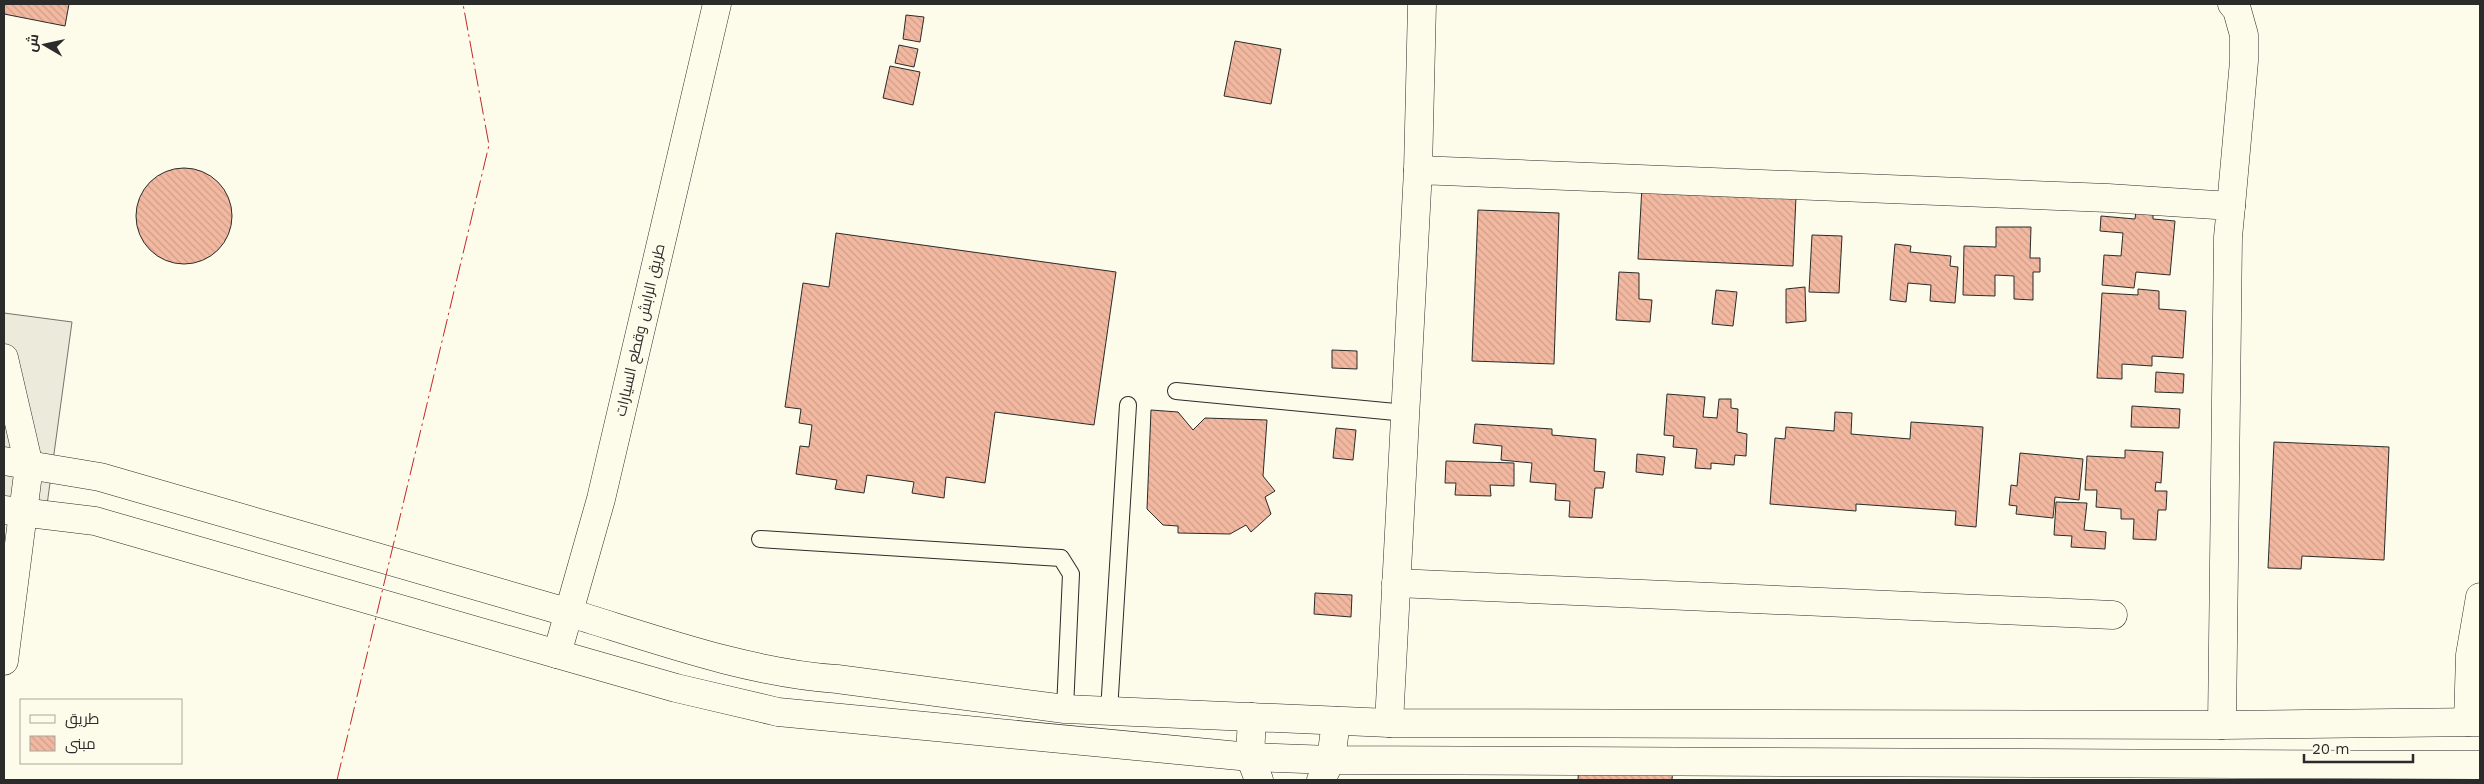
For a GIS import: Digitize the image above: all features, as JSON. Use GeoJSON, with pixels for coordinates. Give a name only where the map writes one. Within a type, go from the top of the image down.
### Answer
{"type":"FeatureCollection","features":[{"type":"Feature","properties":{"kind":"street","name":"طريق الرابش وقطع السيارات"},"geometry":{"type":"LineString","coordinates":[[557,654],[601,499],[718,4]]}},
{"type":"Feature","properties":{"kind":"street"},"geometry":{"type":"LineString","coordinates":[[1389,723],[1418,170],[1422,4]]}},
{"type":"Feature","properties":{"kind":"street"},"geometry":{"type":"LineString","coordinates":[[2222,725],[2228,238],[2244,61],[2244,34],[2237,10],[2232,4]]}},
{"type":"Feature","properties":{"kind":"street"},"geometry":{"type":"LineString","coordinates":[[1418,170],[2098,197],[2231,206]]}},
{"type":"Feature","properties":{"kind":"street"},"geometry":{"type":"LineString","coordinates":[[4,358],[16,463],[4,661]]}},
{"type":"Feature","properties":{"kind":"street"},"geometry":{"type":"LineString","coordinates":[[16,463],[100,477],[570,613],[667,643],[802,677],[1065,709],[1389,723],[2222,725],[2474,722],[2470,654],[2480,597]]}},
{"type":"Feature","properties":{"kind":"street"},"geometry":{"type":"LineString","coordinates":[[13,511],[95,521],[676,688],[778,712],[1254,769],[2235,772],[2480,765]]}},
{"type":"Feature","properties":{"kind":"street"},"geometry":{"type":"LineString","coordinates":[[1396,583],[2113,615]]}},
{"type":"Feature","properties":{"kind":"street"},"geometry":{"type":"LineString","coordinates":[[1252,717],[1254,769]]}},
{"type":"Feature","properties":{"kind":"street"},"geometry":{"type":"LineString","coordinates":[[1326,770],[1336,721]]}},
{"type":"Feature","properties":{"kind":"lane"},"geometry":{"type":"LineString","coordinates":[[1176,391],[1406,413]]}},
{"type":"Feature","properties":{"kind":"lane"},"geometry":{"type":"LineString","coordinates":[[1108,711],[1128,405]]}},
{"type":"Feature","properties":{"kind":"lane"},"geometry":{"type":"LineString","coordinates":[[760,538],[1061,558],[1072,574],[1065,709]]}},
{"type":"Feature","properties":{"kind":"shaded area"},"geometry":{"type":"Polygon","coordinates":[[[4,313],[72,322],[44,527],[4,521],[4,313]]]}},
{"type":"Feature","properties":{"kind":"building"},"geometry":{"type":"Polygon","coordinates":[[[4,4],[69,4],[65,26],[4,14],[4,4]]]}},
{"type":"Feature","properties":{"kind":"building"},"geometry":{"type":"Polygon","coordinates":[[[906,15],[924,17],[920,42],[903,39],[906,15]]]}},
{"type":"Feature","properties":{"kind":"building"},"geometry":{"type":"Polygon","coordinates":[[[1235,41],[1281,49],[1271,104],[1224,96],[1235,41]]]}},
{"type":"Feature","properties":{"kind":"building"},"geometry":{"type":"Polygon","coordinates":[[[899,45],[918,49],[914,67],[895,63],[899,45]]]}},
{"type":"Feature","properties":{"kind":"building"},"geometry":{"type":"Polygon","coordinates":[[[890,66],[920,72],[913,105],[883,98],[890,66]]]}},
{"type":"Feature","properties":{"kind":"building"},"geometry":{"type":"Polygon","coordinates":[[[184,168],[203,171],[218,182],[229,197],[232,216],[229,235],[218,250],[203,261],[184,264],[165,261],[150,250],[139,235],[136,216],[139,197],[150,182],[165,171],[184,168]]]}},
{"type":"Feature","properties":{"kind":"building"},"geometry":{"type":"Polygon","coordinates":[[[1797,173],[1793,266],[1638,259],[1642,186],[1797,173]]]}},
{"type":"Feature","properties":{"kind":"building"},"geometry":{"type":"Polygon","coordinates":[[[1478,210],[1559,213],[1554,364],[1472,361],[1478,210]]]}},
{"type":"Feature","properties":{"kind":"building"},"geometry":{"type":"Polygon","coordinates":[[[2136,210],[2153,211],[2153,219],[2175,221],[2170,275],[2136,272],[2134,288],[2102,285],[2104,255],[2121,256],[2123,233],[2100,231],[2101,216],[2135,219],[2136,210]]]}},
{"type":"Feature","properties":{"kind":"building"},"geometry":{"type":"Polygon","coordinates":[[[1996,227],[2031,227],[2030,258],[2040,258],[2040,272],[2033,272],[2033,300],[2014,299],[2014,276],[1995,275],[1995,296],[1963,295],[1964,246],[1996,247],[1996,227]]]}},
{"type":"Feature","properties":{"kind":"building"},"geometry":{"type":"Polygon","coordinates":[[[836,233],[1116,272],[1094,425],[995,412],[985,483],[946,477],[944,498],[912,493],[914,482],[867,475],[864,493],[835,489],[837,480],[796,474],[800,446],[809,447],[812,425],[799,423],[801,409],[785,407],[803,283],[829,287],[836,233]]]}},
{"type":"Feature","properties":{"kind":"building"},"geometry":{"type":"Polygon","coordinates":[[[1812,235],[1842,236],[1839,293],[1809,292],[1812,235]]]}},
{"type":"Feature","properties":{"kind":"building"},"geometry":{"type":"Polygon","coordinates":[[[1895,244],[1911,246],[1910,252],[1951,256],[1950,266],[1958,267],[1955,303],[1930,301],[1931,285],[1908,283],[1906,302],[1890,300],[1895,244]]]}},
{"type":"Feature","properties":{"kind":"building"},"geometry":{"type":"Polygon","coordinates":[[[1619,272],[1639,273],[1639,299],[1652,300],[1650,322],[1616,320],[1619,272]]]}},
{"type":"Feature","properties":{"kind":"building"},"geometry":{"type":"Polygon","coordinates":[[[1805,287],[1806,321],[1786,323],[1786,289],[1805,287]]]}},
{"type":"Feature","properties":{"kind":"building"},"geometry":{"type":"Polygon","coordinates":[[[2138,289],[2159,291],[2159,309],[2186,311],[2183,358],[2152,356],[2152,366],[2122,364],[2122,379],[2097,378],[2102,293],[2138,295],[2138,289]]]}},
{"type":"Feature","properties":{"kind":"building"},"geometry":{"type":"Polygon","coordinates":[[[1716,290],[1737,292],[1733,326],[1712,324],[1716,290]]]}},
{"type":"Feature","properties":{"kind":"building"},"geometry":{"type":"Polygon","coordinates":[[[1332,350],[1357,351],[1357,369],[1332,368],[1332,350]]]}},
{"type":"Feature","properties":{"kind":"building"},"geometry":{"type":"Polygon","coordinates":[[[2156,372],[2184,374],[2183,393],[2155,392],[2156,372]]]}},
{"type":"Feature","properties":{"kind":"building"},"geometry":{"type":"Polygon","coordinates":[[[1667,394],[1705,397],[1703,417],[1717,418],[1719,399],[1731,399],[1731,408],[1738,409],[1737,432],[1747,434],[1746,456],[1735,455],[1734,465],[1711,463],[1711,469],[1695,468],[1697,449],[1673,447],[1674,436],[1664,435],[1667,394]]]}},
{"type":"Feature","properties":{"kind":"building"},"geometry":{"type":"Polygon","coordinates":[[[2132,406],[2180,409],[2179,428],[2131,427],[2132,406]]]}},
{"type":"Feature","properties":{"kind":"building"},"geometry":{"type":"Polygon","coordinates":[[[1151,410],[1178,412],[1193,430],[1205,418],[1267,420],[1263,476],[1275,491],[1265,497],[1271,514],[1251,532],[1246,525],[1230,534],[1178,533],[1178,526],[1163,525],[1147,509],[1151,410]]]}},
{"type":"Feature","properties":{"kind":"building"},"geometry":{"type":"Polygon","coordinates":[[[1835,412],[1852,413],[1851,434],[1910,439],[1911,422],[1983,427],[1976,527],[1955,525],[1956,511],[1856,504],[1856,511],[1770,504],[1775,438],[1785,439],[1786,427],[1834,431],[1835,412]]]}},
{"type":"Feature","properties":{"kind":"building"},"geometry":{"type":"Polygon","coordinates":[[[1475,424],[1552,429],[1552,435],[1596,439],[1594,471],[1605,472],[1603,488],[1595,488],[1592,518],[1569,517],[1570,501],[1555,500],[1556,484],[1530,482],[1532,463],[1501,460],[1502,446],[1473,443],[1475,424]]]}},
{"type":"Feature","properties":{"kind":"building"},"geometry":{"type":"Polygon","coordinates":[[[1336,428],[1356,430],[1353,460],[1333,458],[1336,428]]]}},
{"type":"Feature","properties":{"kind":"building"},"geometry":{"type":"Polygon","coordinates":[[[2274,442],[2389,447],[2384,560],[2302,556],[2301,569],[2268,568],[2274,442]]]}},
{"type":"Feature","properties":{"kind":"building"},"geometry":{"type":"Polygon","coordinates":[[[2125,450],[2163,452],[2161,483],[2156,482],[2155,491],[2167,491],[2166,510],[2158,510],[2156,540],[2133,539],[2134,519],[2121,519],[2121,509],[2096,507],[2097,490],[2085,490],[2087,456],[2125,458],[2125,450]]]}},
{"type":"Feature","properties":{"kind":"building"},"geometry":{"type":"Polygon","coordinates":[[[2020,453],[2083,459],[2079,500],[2055,497],[2053,518],[2016,514],[2017,506],[2009,505],[2011,485],[2017,486],[2020,453]]]}},
{"type":"Feature","properties":{"kind":"building"},"geometry":{"type":"Polygon","coordinates":[[[1637,454],[1665,457],[1663,475],[1636,472],[1637,454]]]}},
{"type":"Feature","properties":{"kind":"building"},"geometry":{"type":"Polygon","coordinates":[[[1446,461],[1514,463],[1514,486],[1490,485],[1491,496],[1455,495],[1456,483],[1445,483],[1446,461]]]}},
{"type":"Feature","properties":{"kind":"building"},"geometry":{"type":"Polygon","coordinates":[[[2056,502],[2087,503],[2084,530],[2106,532],[2105,549],[2071,547],[2072,536],[2054,535],[2056,502]]]}},
{"type":"Feature","properties":{"kind":"building"},"geometry":{"type":"Polygon","coordinates":[[[1315,593],[1352,595],[1351,617],[1314,614],[1315,593]]]}},
{"type":"Feature","properties":{"kind":"building"},"geometry":{"type":"Polygon","coordinates":[[[1579,764],[1673,765],[1672,780],[1578,780],[1579,764]]]}},
{"type":"Feature","properties":{"kind":"building"},"geometry":{"type":"Polygon","coordinates":[[[2480,779],[2480,780],[2463,780],[2480,779]]]}},
{"type":"Feature","properties":{"kind":"power"},"geometry":{"type":"LineString","coordinates":[[337,780],[489,145],[463,4]]}}]}
